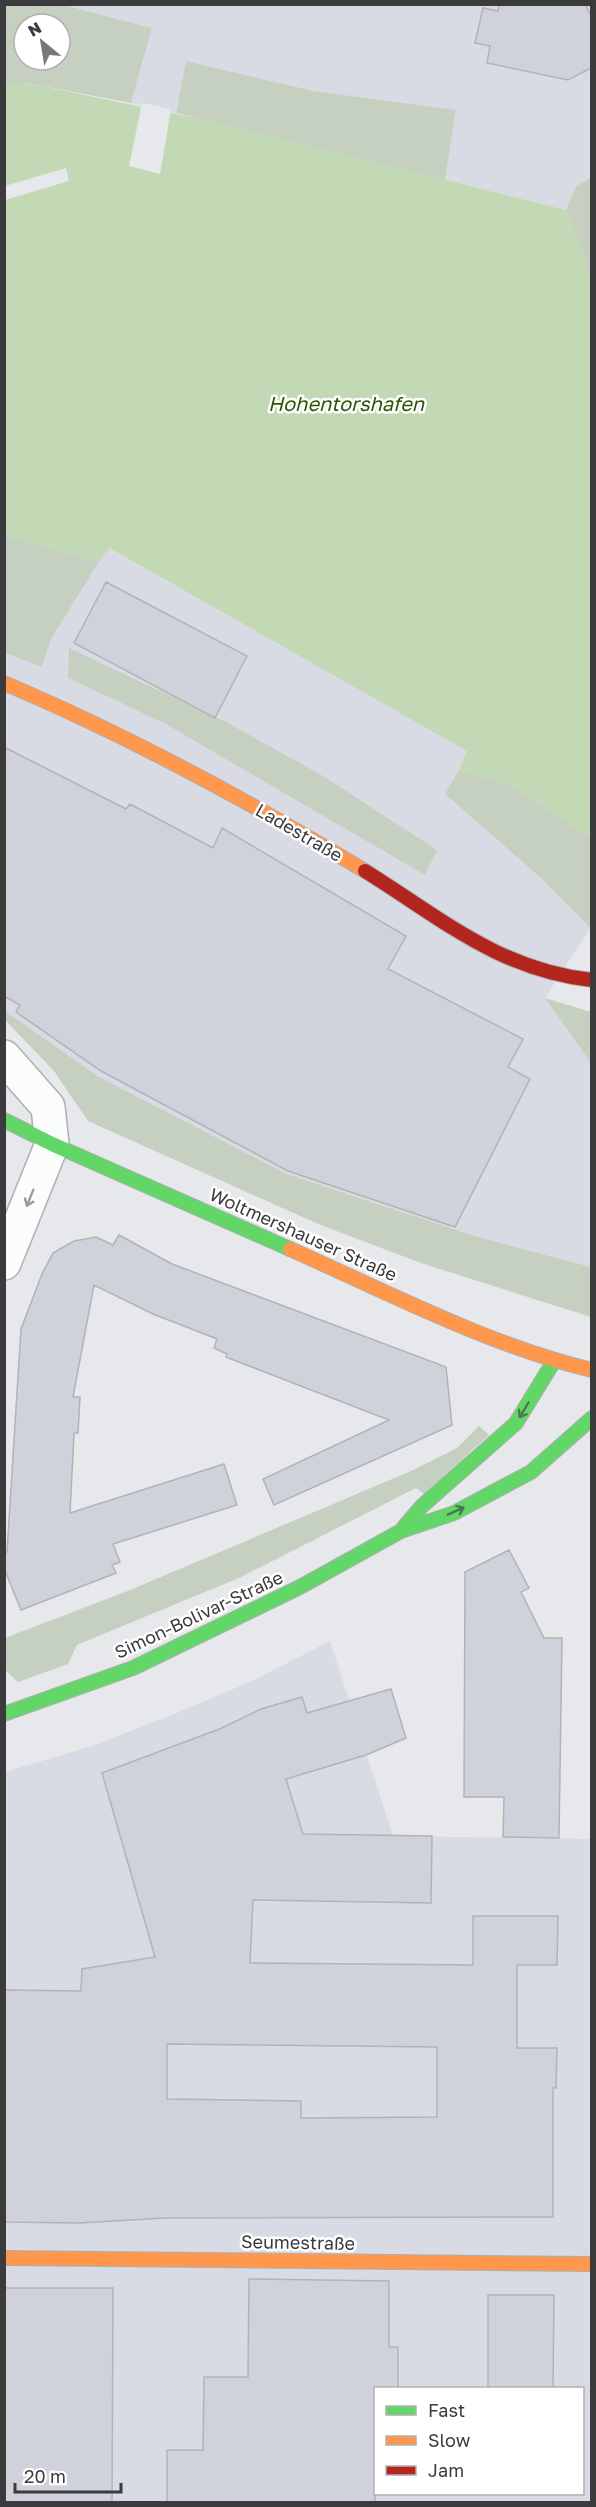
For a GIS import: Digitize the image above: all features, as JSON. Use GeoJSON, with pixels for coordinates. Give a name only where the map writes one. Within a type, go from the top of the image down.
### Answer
{"type":"FeatureCollection","features":[{"type":"Feature","properties":{"kind":"street","name":"Ladestraße"},"geometry":{"type":"LineString","coordinates":[[4,683],[65,708],[186,769],[350,862],[491,950],[550,974],[573,980],[591,980]]}},
{"type":"Feature","properties":{"kind":"street"},"geometry":{"type":"LineString","coordinates":[[4,1057],[48,1107],[52,1144],[4,1263]]}},
{"type":"Feature","properties":{"kind":"street","name":"Woltmershauser Straße"},"geometry":{"type":"LineString","coordinates":[[4,1120],[52,1144],[452,1321],[554,1360],[591,1370]]}},
{"type":"Feature","properties":{"kind":"street","name":"Simon-Bolivar-Straße"},"geometry":{"type":"LineString","coordinates":[[401,1531],[422,1506],[516,1423],[554,1360]]}},
{"type":"Feature","properties":{"kind":"street","name":"Simon-Bolivar-Straße"},"geometry":{"type":"LineString","coordinates":[[4,1714],[133,1668],[300,1587],[401,1531],[454,1513],[531,1472],[591,1418]]}},
{"type":"Feature","properties":{"kind":"street","name":"Seumestraße"},"geometry":{"type":"LineString","coordinates":[[4,2258],[591,2264]]}},
{"type":"Feature","properties":{"kind":"shaded area"},"geometry":{"type":"Polygon","coordinates":[[[5,5],[64,5],[152,28],[131,103],[27,83],[5,87],[5,5]]]}},
{"type":"Feature","properties":{"kind":"shaded area"},"geometry":{"type":"Polygon","coordinates":[[[64,5],[591,5],[591,177],[576,186],[566,210],[445,180],[456,110],[314,91],[186,61],[176,113],[131,103],[152,28],[64,5]]]}},
{"type":"Feature","properties":{"kind":"shaded area"},"geometry":{"type":"Polygon","coordinates":[[[186,61],[314,91],[456,110],[445,180],[176,113],[186,61]]]}},
{"type":"Feature","properties":{"kind":"shaded area"},"geometry":{"type":"Polygon","coordinates":[[[591,177],[591,277],[566,210],[576,186],[591,177]]]}},
{"type":"Feature","properties":{"kind":"shaded area"},"geometry":{"type":"Polygon","coordinates":[[[5,535],[99,562],[51,639],[42,667],[5,653],[5,535]]]}},
{"type":"Feature","properties":{"kind":"shaded area"},"geometry":{"type":"Polygon","coordinates":[[[108,548],[468,751],[446,795],[543,880],[591,927],[545,998],[591,1063],[591,1267],[478,1237],[287,1174],[99,1077],[5,1011],[4,653],[42,666],[51,639],[108,548]]]}},
{"type":"Feature","properties":{"kind":"shaded area"},"geometry":{"type":"Polygon","coordinates":[[[69,648],[226,722],[323,776],[437,850],[425,875],[164,723],[68,678],[69,648]]]}},
{"type":"Feature","properties":{"kind":"shaded area"},"geometry":{"type":"Polygon","coordinates":[[[459,770],[513,786],[591,835],[590,928],[543,880],[445,794],[459,770]]]}},
{"type":"Feature","properties":{"kind":"shaded area"},"geometry":{"type":"Polygon","coordinates":[[[545,998],[591,1012],[591,1063],[545,998]]]}},
{"type":"Feature","properties":{"kind":"shaded area"},"geometry":{"type":"Polygon","coordinates":[[[5,1011],[99,1077],[287,1174],[478,1237],[591,1267],[591,1317],[421,1263],[318,1224],[88,1121],[54,1071],[5,1020],[5,1011]]]}},
{"type":"Feature","properties":{"kind":"shaded area"},"geometry":{"type":"Polygon","coordinates":[[[479,1426],[489,1435],[424,1494],[416,1488],[241,1577],[77,1645],[68,1664],[18,1682],[5,1670],[5,1638],[130,1590],[411,1471],[457,1448],[479,1426]]]}},
{"type":"Feature","properties":{"kind":"shaded area"},"geometry":{"type":"Polygon","coordinates":[[[330,1641],[393,1836],[591,1839],[591,2502],[5,2502],[5,1772],[92,1746],[252,1681],[330,1641]]]}},
{"type":"Feature","properties":{"kind":"water","name":"Hohentorshafen"},"geometry":{"type":"Polygon","coordinates":[[[27,83],[215,122],[566,210],[592,277],[591,835],[513,786],[459,770],[467,751],[109,548],[99,562],[5,535],[4,87],[27,83]]]}},
{"type":"Feature","properties":{"kind":"pier"},"geometry":{"type":"Polygon","coordinates":[[[142,103],[171,109],[160,174],[129,166],[142,103]]]}},
{"type":"Feature","properties":{"kind":"pier"},"geometry":{"type":"Polygon","coordinates":[[[66,168],[69,181],[5,200],[5,186],[66,168]]]}},
{"type":"Feature","properties":{"kind":"building"},"geometry":{"type":"Polygon","coordinates":[[[499,4],[585,4],[591,16],[591,68],[568,80],[487,63],[490,46],[475,43],[483,8],[498,11],[499,4]]]}},
{"type":"Feature","properties":{"kind":"building"},"geometry":{"type":"Polygon","coordinates":[[[106,582],[247,656],[215,718],[74,643],[106,582]]]}},
{"type":"Feature","properties":{"kind":"building"},"geometry":{"type":"Polygon","coordinates":[[[4,747],[126,809],[130,804],[213,848],[222,828],[406,936],[388,969],[523,1039],[508,1067],[530,1079],[455,1227],[288,1171],[101,1071],[16,1012],[20,1005],[4,996],[4,747]]]}},
{"type":"Feature","properties":{"kind":"building"},"geometry":{"type":"Polygon","coordinates":[[[119,1235],[172,1264],[446,1367],[452,1425],[274,1505],[263,1479],[389,1420],[226,1357],[227,1354],[214,1348],[217,1339],[153,1314],[94,1285],[73,1397],[80,1397],[78,1433],[74,1433],[70,1513],[224,1464],[237,1505],[113,1544],[120,1562],[112,1565],[116,1573],[21,1610],[4,1568],[4,1553],[7,1552],[21,1329],[42,1274],[53,1253],[74,1241],[96,1237],[113,1245],[119,1235]]]}},
{"type":"Feature","properties":{"kind":"building"},"geometry":{"type":"Polygon","coordinates":[[[509,1550],[529,1588],[521,1592],[544,1638],[562,1638],[559,1838],[503,1837],[504,1797],[464,1797],[465,1572],[509,1550]]]}},
{"type":"Feature","properties":{"kind":"building"},"geometry":{"type":"Polygon","coordinates":[[[391,1689],[406,1738],[366,1755],[286,1779],[303,1834],[432,1836],[431,1903],[253,1900],[250,1963],[473,1965],[473,1916],[558,1916],[557,1965],[517,1965],[517,2048],[557,2048],[556,2088],[553,2088],[553,2217],[166,2218],[79,2223],[4,2222],[4,1990],[81,1991],[82,1969],[155,1957],[102,1773],[222,1728],[261,1709],[302,1697],[307,1713],[391,1689]],[[167,2044],[167,2099],[301,2101],[301,2118],[437,2117],[437,2047],[167,2044]]]}},
{"type":"Feature","properties":{"kind":"building"},"geometry":{"type":"Polygon","coordinates":[[[249,2279],[389,2281],[389,2347],[398,2347],[398,2387],[374,2387],[375,2502],[167,2502],[167,2450],[203,2450],[204,2377],[248,2377],[249,2279]]]}},
{"type":"Feature","properties":{"kind":"building"},"geometry":{"type":"Polygon","coordinates":[[[4,2288],[113,2288],[112,2502],[4,2502],[4,2288]]]}},
{"type":"Feature","properties":{"kind":"building"},"geometry":{"type":"Polygon","coordinates":[[[488,2295],[554,2295],[553,2387],[488,2387],[488,2295]]]}},
{"type":"Feature","properties":{"kind":"traffic: fast"},"geometry":{"type":"LineString","coordinates":[[4,1120],[52,1144],[290,1249]]}},
{"type":"Feature","properties":{"kind":"traffic: fast"},"geometry":{"type":"LineString","coordinates":[[404,1527],[422,1506],[516,1423],[554,1361]]}},
{"type":"Feature","properties":{"kind":"traffic: fast"},"geometry":{"type":"LineString","coordinates":[[4,1714],[133,1668],[300,1587],[401,1531],[454,1513],[531,1472],[592,1418]]}},
{"type":"Feature","properties":{"kind":"traffic: slow"},"geometry":{"type":"LineString","coordinates":[[4,683],[143,747],[365,871]]}},
{"type":"Feature","properties":{"kind":"traffic: slow"},"geometry":{"type":"LineString","coordinates":[[290,1249],[476,1332],[515,1347],[592,1370]]}},
{"type":"Feature","properties":{"kind":"traffic: slow"},"geometry":{"type":"LineString","coordinates":[[4,2258],[592,2264]]}},
{"type":"Feature","properties":{"kind":"traffic: jam"},"geometry":{"type":"LineString","coordinates":[[365,871],[446,924],[499,954],[559,974],[592,980]]}}]}
